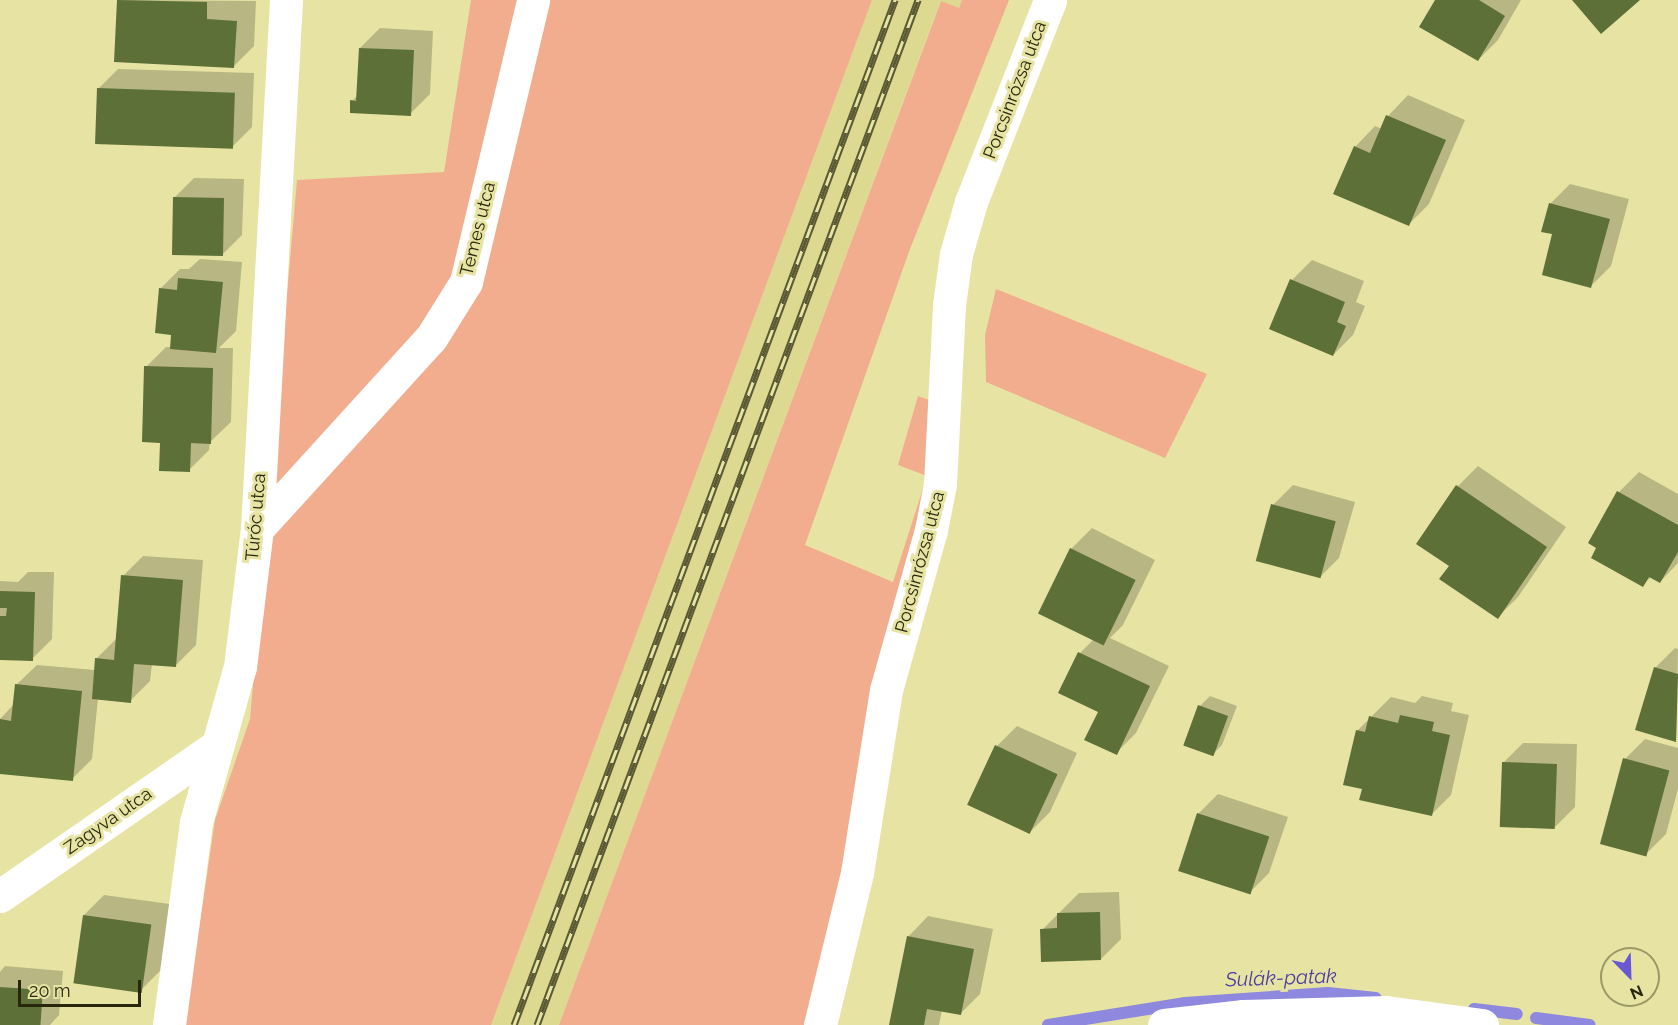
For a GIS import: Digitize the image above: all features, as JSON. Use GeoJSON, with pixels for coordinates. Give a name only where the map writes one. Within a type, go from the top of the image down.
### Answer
{"type":"FeatureCollection","features":[{"type":"Feature","properties":{"kind":"street","name":"Túróc utca"},"geometry":{"type":"LineString","coordinates":[[168,1025],[196,822],[215,747],[228,716],[240,667],[257,530],[286,0]]}},
{"type":"Feature","properties":{"kind":"street","name":"Temes utca"},"geometry":{"type":"LineString","coordinates":[[257,530],[431,338],[466,282],[533,0]]}},
{"type":"Feature","properties":{"kind":"street","name":"Porcsinrózsa utca"},"geometry":{"type":"LineString","coordinates":[[820,1025],[857,873],[886,690],[931,530],[940,484],[949,306],[956,254],[975,191],[1050,0]]}},
{"type":"Feature","properties":{"kind":"street","name":"Zagyva utca"},"geometry":{"type":"LineString","coordinates":[[0,896],[215,747]]}},
{"type":"Feature","properties":{"kind":"street"},"geometry":{"type":"LineString","coordinates":[[1164,1025],[1243,1016],[1386,1012],[1482,1025]]}},
{"type":"Feature","properties":{"kind":"shaded area"},"geometry":{"type":"Polygon","coordinates":[[[471,0],[872,0],[491,1025],[185,1025],[215,820],[250,719],[297,180],[444,172],[471,0]]]}},
{"type":"Feature","properties":{"kind":"shaded area"},"geometry":{"type":"Polygon","coordinates":[[[872,0],[962,0],[959,8],[940,2],[559,1025],[491,1025],[872,0]]]}},
{"type":"Feature","properties":{"kind":"shaded area"},"geometry":{"type":"Polygon","coordinates":[[[962,0],[1009,0],[910,249],[805,545],[893,582],[927,476],[898,465],[918,396],[935,402],[930,502],[835,1025],[559,1025],[941,1],[959,8],[962,0]]]}},
{"type":"Feature","properties":{"kind":"shaded area"},"geometry":{"type":"Polygon","coordinates":[[[996,289],[1207,374],[1165,458],[986,382],[985,335],[996,289]]]}},
{"type":"Feature","properties":{"kind":"building"},"geometry":{"type":"Polygon","coordinates":[[[117,0],[207,2],[207,19],[237,21],[234,68],[114,62],[117,0]]]}},
{"type":"Feature","properties":{"kind":"building"},"geometry":{"type":"Polygon","coordinates":[[[1435,0],[1479,0],[1505,16],[1478,61],[1419,27],[1435,0]]]}},
{"type":"Feature","properties":{"kind":"building"},"geometry":{"type":"Polygon","coordinates":[[[1572,0],[1640,0],[1601,34],[1572,0]]]}},
{"type":"Feature","properties":{"kind":"building"},"geometry":{"type":"Polygon","coordinates":[[[359,48],[414,50],[411,116],[350,113],[350,100],[356,101],[359,48]]]}},
{"type":"Feature","properties":{"kind":"building"},"geometry":{"type":"Polygon","coordinates":[[[97,88],[235,93],[233,149],[95,144],[97,88]]]}},
{"type":"Feature","properties":{"kind":"building"},"geometry":{"type":"Polygon","coordinates":[[[1386,115],[1446,140],[1409,226],[1333,194],[1354,146],[1370,153],[1386,115]]]}},
{"type":"Feature","properties":{"kind":"building"},"geometry":{"type":"Polygon","coordinates":[[[173,197],[224,198],[223,256],[172,255],[173,197]]]}},
{"type":"Feature","properties":{"kind":"building"},"geometry":{"type":"Polygon","coordinates":[[[1549,203],[1610,219],[1591,288],[1542,275],[1552,234],[1541,232],[1549,203]]]}},
{"type":"Feature","properties":{"kind":"building"},"geometry":{"type":"Polygon","coordinates":[[[178,278],[223,282],[216,353],[170,349],[171,335],[155,333],[159,288],[177,290],[178,278]]]}},
{"type":"Feature","properties":{"kind":"building"},"geometry":{"type":"Polygon","coordinates":[[[1290,279],[1345,302],[1337,322],[1346,326],[1333,356],[1269,329],[1290,279]]]}},
{"type":"Feature","properties":{"kind":"building"},"geometry":{"type":"Polygon","coordinates":[[[144,366],[213,368],[211,444],[191,443],[190,472],[159,471],[160,443],[142,442],[144,366]]]}},
{"type":"Feature","properties":{"kind":"building"},"geometry":{"type":"Polygon","coordinates":[[[1456,485],[1547,547],[1498,619],[1439,579],[1449,566],[1416,544],[1456,485]]]}},
{"type":"Feature","properties":{"kind":"building"},"geometry":{"type":"Polygon","coordinates":[[[1617,491],[1678,525],[1678,552],[1660,583],[1649,577],[1643,587],[1591,558],[1596,548],[1588,543],[1617,491]]]}},
{"type":"Feature","properties":{"kind":"building"},"geometry":{"type":"Polygon","coordinates":[[[1271,504],[1336,521],[1320,578],[1256,561],[1271,504]]]}},
{"type":"Feature","properties":{"kind":"building"},"geometry":{"type":"Polygon","coordinates":[[[1070,548],[1136,580],[1104,646],[1038,614],[1070,548]]]}},
{"type":"Feature","properties":{"kind":"building"},"geometry":{"type":"Polygon","coordinates":[[[121,575],[183,580],[176,667],[134,664],[131,703],[92,699],[95,658],[114,660],[121,575]]]}},
{"type":"Feature","properties":{"kind":"building"},"geometry":{"type":"Polygon","coordinates":[[[0,591],[35,592],[33,661],[0,660],[0,616],[6,616],[7,608],[0,608],[0,591]]]}},
{"type":"Feature","properties":{"kind":"building"},"geometry":{"type":"Polygon","coordinates":[[[1078,652],[1150,686],[1117,755],[1084,740],[1098,712],[1058,693],[1078,652]]]}},
{"type":"Feature","properties":{"kind":"building"},"geometry":{"type":"Polygon","coordinates":[[[1654,667],[1678,674],[1676,742],[1635,730],[1654,667]]]}},
{"type":"Feature","properties":{"kind":"building"},"geometry":{"type":"Polygon","coordinates":[[[15,684],[82,691],[73,781],[0,774],[0,719],[11,721],[15,684]]]}},
{"type":"Feature","properties":{"kind":"building"},"geometry":{"type":"Polygon","coordinates":[[[1198,705],[1228,716],[1213,756],[1183,745],[1198,705]]]}},
{"type":"Feature","properties":{"kind":"building"},"geometry":{"type":"Polygon","coordinates":[[[1400,715],[1434,722],[1432,731],[1450,735],[1432,816],[1359,800],[1362,789],[1343,785],[1356,730],[1365,732],[1369,716],[1398,723],[1400,715]]]}},
{"type":"Feature","properties":{"kind":"building"},"geometry":{"type":"Polygon","coordinates":[[[995,745],[1058,774],[1030,834],[967,805],[995,745]]]}},
{"type":"Feature","properties":{"kind":"building"},"geometry":{"type":"Polygon","coordinates":[[[1623,758],[1669,770],[1646,856],[1600,844],[1623,758]]]}},
{"type":"Feature","properties":{"kind":"building"},"geometry":{"type":"Polygon","coordinates":[[[1502,762],[1557,764],[1555,829],[1500,827],[1502,762]]]}},
{"type":"Feature","properties":{"kind":"building"},"geometry":{"type":"Polygon","coordinates":[[[1197,813],[1269,836],[1250,894],[1178,871],[1197,813]]]}},
{"type":"Feature","properties":{"kind":"building"},"geometry":{"type":"Polygon","coordinates":[[[1100,912],[1101,960],[1041,962],[1040,929],[1057,928],[1057,913],[1100,912]]]}},
{"type":"Feature","properties":{"kind":"building"},"geometry":{"type":"Polygon","coordinates":[[[83,915],[151,925],[142,993],[73,983],[83,915]]]}},
{"type":"Feature","properties":{"kind":"building"},"geometry":{"type":"Polygon","coordinates":[[[907,936],[974,949],[961,1015],[927,1009],[924,1025],[889,1025],[907,936]]]}},
{"type":"Feature","properties":{"kind":"building"},"geometry":{"type":"Polygon","coordinates":[[[0,987],[43,990],[40,1025],[0,1025],[0,987]]]}},
{"type":"Feature","properties":{"kind":"waterway","name":"Sulák-patak"},"geometry":{"type":"LineString","coordinates":[[1048,1025],[1185,1003],[1328,993],[1376,998]]}},
{"type":"Feature","properties":{"kind":"waterway","name":"Sulák-patak"},"geometry":{"type":"LineString","coordinates":[[1474,1009],[1517,1014]]}},
{"type":"Feature","properties":{"kind":"waterway","name":"Sulák-patak"},"geometry":{"type":"LineString","coordinates":[[1536,1018],[1590,1025]]}},
{"type":"Feature","properties":{"kind":"railway"},"geometry":{"type":"LineString","coordinates":[[514,1025],[895,0]]}},
{"type":"Feature","properties":{"kind":"railway"},"geometry":{"type":"LineString","coordinates":[[537,1025],[918,0]]}}]}
